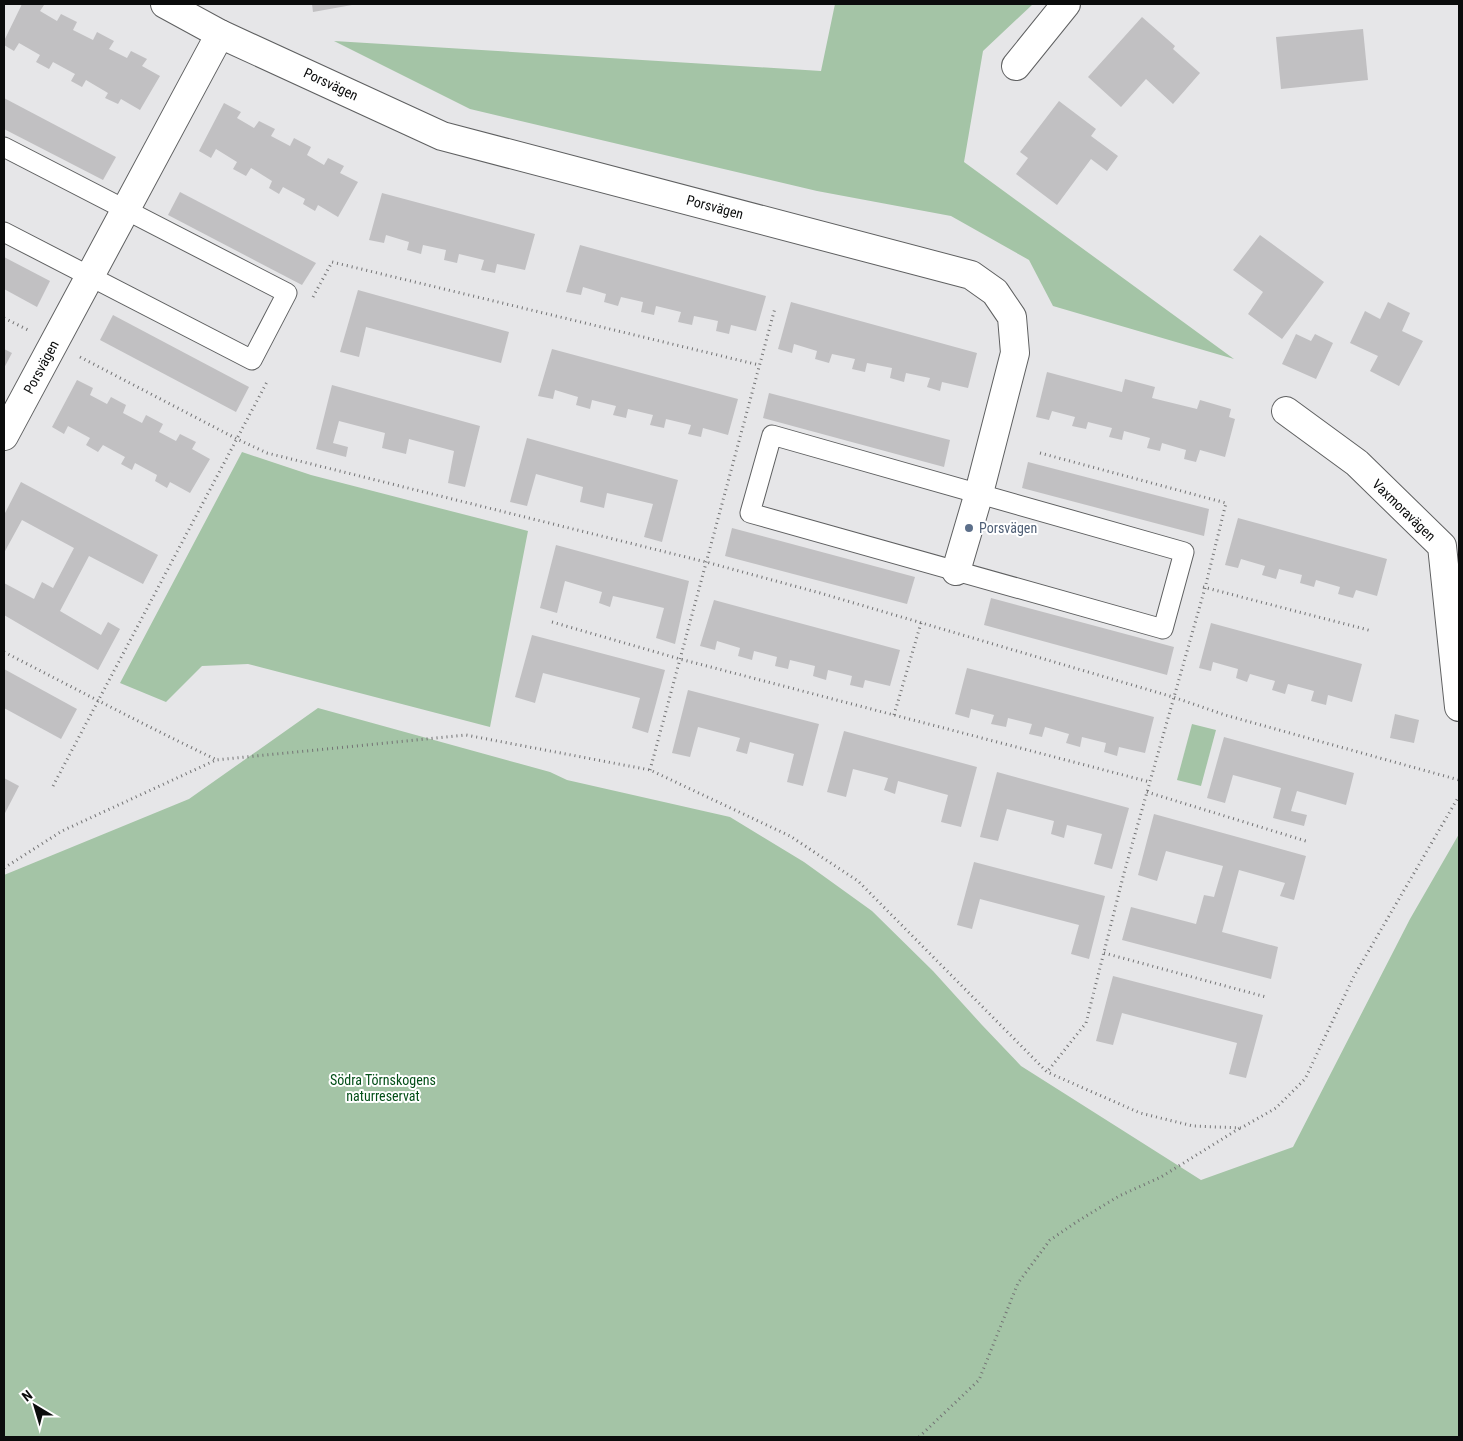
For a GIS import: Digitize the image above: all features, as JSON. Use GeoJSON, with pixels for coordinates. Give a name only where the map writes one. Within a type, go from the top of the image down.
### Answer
{"type":"FeatureCollection","features":[{"type":"Feature","properties":{"kind":"street","name":"Porsvägen"},"geometry":{"type":"LineString","coordinates":[[165,4],[220,34],[442,136],[970,275],[995,292],[1012,317],[1015,353],[979,493],[956,571]]}},
{"type":"Feature","properties":{"kind":"street"},"geometry":{"type":"LineString","coordinates":[[1016,66],[1066,4]]}},
{"type":"Feature","properties":{"kind":"street","name":"Porsvägen"},"geometry":{"type":"LineString","coordinates":[[4,436],[220,34]]}},
{"type":"Feature","properties":{"kind":"street","name":"Vaxmoravägen"},"geometry":{"type":"LineString","coordinates":[[1286,411],[1357,463],[1442,546],[1459,707]]}},
{"type":"Feature","properties":{"kind":"lane"},"geometry":{"type":"LineString","coordinates":[[4,147],[287,293],[252,360],[4,232]]}},
{"type":"Feature","properties":{"kind":"lane"},"geometry":{"type":"LineString","coordinates":[[772,435],[979,493],[1184,552],[1162,629],[750,513],[772,435]]}},
{"type":"Feature","properties":{"kind":"path"},"geometry":{"type":"LineString","coordinates":[[309,304],[332,262],[760,365]]}},
{"type":"Feature","properties":{"kind":"path"},"geometry":{"type":"LineString","coordinates":[[650,770],[775,308]]}},
{"type":"Feature","properties":{"kind":"path"},"geometry":{"type":"LineString","coordinates":[[4,318],[267,453],[706,562],[820,593],[1173,697],[1224,715],[1459,780]]}},
{"type":"Feature","properties":{"kind":"path"},"geometry":{"type":"LineString","coordinates":[[53,786],[268,380]]}},
{"type":"Feature","properties":{"kind":"path"},"geometry":{"type":"LineString","coordinates":[[1040,453],[1226,503],[1205,588],[1124,873],[1086,1023],[1047,1072]]}},
{"type":"Feature","properties":{"kind":"path"},"geometry":{"type":"LineString","coordinates":[[1205,588],[1372,631]]}},
{"type":"Feature","properties":{"kind":"path"},"geometry":{"type":"LineString","coordinates":[[552,622],[680,659],[1150,782]]}},
{"type":"Feature","properties":{"kind":"path"},"geometry":{"type":"LineString","coordinates":[[894,715],[921,623]]}},
{"type":"Feature","properties":{"kind":"path"},"geometry":{"type":"LineString","coordinates":[[4,652],[216,760]]}},
{"type":"Feature","properties":{"kind":"path"},"geometry":{"type":"LineString","coordinates":[[4,868],[62,831],[216,760],[466,735],[650,770],[790,836],[858,881],[1047,1072],[1140,1112],[1193,1126],[1241,1128]]}},
{"type":"Feature","properties":{"kind":"path"},"geometry":{"type":"LineString","coordinates":[[1147,792],[1309,842]]}},
{"type":"Feature","properties":{"kind":"path"},"geometry":{"type":"LineString","coordinates":[[919,1437],[980,1380],[1018,1283],[1050,1240],[1119,1196],[1162,1177],[1276,1108],[1305,1080],[1354,976],[1459,796]]}},
{"type":"Feature","properties":{"kind":"path"},"geometry":{"type":"LineString","coordinates":[[1104,953],[1266,998]]}},
{"type":"Feature","properties":{"kind":"green space"},"geometry":{"type":"Polygon","coordinates":[[[835,4],[1033,4],[983,51],[964,162],[1234,359],[1053,306],[1029,260],[951,216],[817,191],[470,109],[334,41],[821,71],[835,4]]]}},
{"type":"Feature","properties":{"kind":"green space"},"geometry":{"type":"Polygon","coordinates":[[[242,452],[311,475],[528,531],[490,727],[248,664],[202,666],[166,702],[120,683],[242,452]]]}},
{"type":"Feature","properties":{"kind":"green space","name":"Södra Törnskogens naturreservat"},"geometry":{"type":"Polygon","coordinates":[[[318,708],[550,772],[567,780],[730,817],[804,862],[872,911],[933,971],[1021,1066],[1201,1180],[1293,1147],[1410,919],[1459,834],[1459,1437],[4,1437],[4,875],[189,799],[318,708]]]}},
{"type":"Feature","properties":{"kind":"green space"},"geometry":{"type":"Polygon","coordinates":[[[1192,724],[1216,730],[1201,786],[1177,780],[1192,724]]]}},
{"type":"Feature","properties":{"kind":"building"},"geometry":{"type":"Polygon","coordinates":[[[22,4],[44,5],[40,11],[57,21],[61,14],[77,22],[73,30],[93,40],[97,32],[114,41],[109,49],[127,58],[131,51],[147,59],[142,66],[160,76],[140,110],[121,99],[118,104],[105,98],[108,93],[86,80],[82,87],[71,81],[75,74],[53,62],[49,69],[36,62],[40,55],[19,43],[14,51],[4,45],[4,41],[22,4]]]}},
{"type":"Feature","properties":{"kind":"building"},"geometry":{"type":"Polygon","coordinates":[[[312,4],[352,4],[352,5],[313,12],[312,4]]]}},
{"type":"Feature","properties":{"kind":"building"},"geometry":{"type":"Polygon","coordinates":[[[1142,17],[1175,46],[1173,49],[1200,73],[1173,104],[1146,79],[1121,107],[1088,77],[1142,17]]]}},
{"type":"Feature","properties":{"kind":"building"},"geometry":{"type":"Polygon","coordinates":[[[1363,29],[1368,80],[1281,89],[1276,37],[1363,29]]]}},
{"type":"Feature","properties":{"kind":"building"},"geometry":{"type":"Polygon","coordinates":[[[4,98],[116,157],[103,180],[4,129],[4,98]]]}},
{"type":"Feature","properties":{"kind":"building"},"geometry":{"type":"Polygon","coordinates":[[[1059,101],[1096,129],[1091,136],[1118,156],[1107,171],[1091,159],[1057,205],[1016,174],[1028,158],[1020,152],[1059,101]]]}},
{"type":"Feature","properties":{"kind":"building"},"geometry":{"type":"Polygon","coordinates":[[[224,103],[241,112],[237,118],[254,128],[259,121],[275,129],[271,136],[290,146],[294,138],[311,147],[307,155],[324,165],[328,158],[344,166],[340,173],[358,182],[338,217],[318,205],[315,211],[303,204],[305,199],[283,187],[279,194],[269,188],[272,181],[251,168],[246,176],[233,169],[237,162],[216,149],[211,158],[199,151],[224,103]]]}},
{"type":"Feature","properties":{"kind":"building"},"geometry":{"type":"Polygon","coordinates":[[[180,192],[316,263],[302,285],[168,215],[180,192]]]}},
{"type":"Feature","properties":{"kind":"building"},"geometry":{"type":"Polygon","coordinates":[[[382,193],[535,234],[525,270],[497,264],[495,273],[481,270],[484,260],[459,254],[457,263],[444,260],[446,250],[423,245],[421,254],[407,250],[409,242],[386,235],[384,243],[369,240],[382,193]]]}},
{"type":"Feature","properties":{"kind":"building"},"geometry":{"type":"Polygon","coordinates":[[[1260,235],[1324,282],[1282,339],[1248,314],[1263,292],[1233,270],[1260,235]]]}},
{"type":"Feature","properties":{"kind":"building"},"geometry":{"type":"Polygon","coordinates":[[[580,245],[766,296],[756,331],[731,325],[729,334],[716,331],[718,321],[694,316],[692,325],[678,322],[681,312],[656,306],[654,315],[641,312],[643,302],[621,297],[618,306],[604,302],[606,294],[583,287],[581,295],[566,292],[580,245]]]}},
{"type":"Feature","properties":{"kind":"building"},"geometry":{"type":"Polygon","coordinates":[[[4,257],[50,281],[37,307],[4,289],[4,257]]]}},
{"type":"Feature","properties":{"kind":"building"},"geometry":{"type":"Polygon","coordinates":[[[358,290],[509,332],[501,363],[366,327],[359,357],[340,352],[358,290]]]}},
{"type":"Feature","properties":{"kind":"building"},"geometry":{"type":"Polygon","coordinates":[[[791,302],[977,353],[968,388],[942,382],[940,391],[927,387],[930,378],[906,373],[904,382],[890,378],[892,368],[867,363],[865,372],[852,369],[855,359],[832,354],[829,363],[815,359],[817,351],[794,344],[792,353],[778,349],[791,302]]]}},
{"type":"Feature","properties":{"kind":"building"},"geometry":{"type":"Polygon","coordinates":[[[1388,302],[1410,313],[1402,331],[1423,341],[1399,386],[1370,371],[1378,356],[1350,343],[1365,311],[1380,319],[1388,302]]]}},
{"type":"Feature","properties":{"kind":"building"},"geometry":{"type":"Polygon","coordinates":[[[113,315],[249,387],[236,412],[100,340],[113,315]]]}},
{"type":"Feature","properties":{"kind":"building"},"geometry":{"type":"Polygon","coordinates":[[[1296,334],[1311,341],[1315,334],[1333,343],[1316,379],[1282,364],[1296,334]]]}},
{"type":"Feature","properties":{"kind":"building"},"geometry":{"type":"Polygon","coordinates":[[[4,349],[12,353],[4,368],[4,349]]]}},
{"type":"Feature","properties":{"kind":"building"},"geometry":{"type":"Polygon","coordinates":[[[552,349],[738,399],[728,435],[703,428],[701,437],[688,434],[691,425],[666,419],[664,428],[650,425],[653,415],[628,409],[626,418],[613,415],[616,406],[592,400],[590,409],[576,405],[578,397],[555,390],[553,399],[538,396],[552,349]]]}},
{"type":"Feature","properties":{"kind":"building"},"geometry":{"type":"Polygon","coordinates":[[[1047,372],[1122,392],[1125,379],[1155,387],[1152,398],[1197,409],[1200,400],[1231,409],[1229,417],[1235,419],[1225,457],[1200,450],[1196,462],[1184,459],[1186,450],[1162,443],[1160,451],[1147,448],[1150,438],[1124,431],[1122,440],[1109,437],[1112,428],[1088,422],[1086,429],[1072,426],[1075,417],[1052,411],[1049,420],[1036,417],[1047,372]]]}},
{"type":"Feature","properties":{"kind":"building"},"geometry":{"type":"Polygon","coordinates":[[[77,380],[93,388],[90,395],[107,404],[111,397],[126,405],[123,413],[142,423],[146,415],[163,424],[159,432],[176,441],[180,434],[196,442],[192,449],[210,459],[190,493],[170,482],[167,488],[155,481],[157,475],[135,463],[132,470],[121,464],[125,457],[103,445],[98,452],[86,445],[90,438],[68,426],[64,434],[52,427],[77,380]]]}},
{"type":"Feature","properties":{"kind":"building"},"geometry":{"type":"Polygon","coordinates":[[[332,385],[480,426],[465,487],[448,483],[454,451],[409,439],[406,454],[382,448],[385,433],[339,421],[333,443],[348,447],[346,457],[316,449],[332,385]]]}},
{"type":"Feature","properties":{"kind":"building"},"geometry":{"type":"Polygon","coordinates":[[[769,393],[950,440],[944,467],[763,418],[769,393]]]}},
{"type":"Feature","properties":{"kind":"building"},"geometry":{"type":"Polygon","coordinates":[[[527,438],[678,480],[662,542],[644,537],[653,504],[607,493],[604,508],[580,502],[583,487],[536,474],[527,506],[510,502],[527,438]]]}},
{"type":"Feature","properties":{"kind":"building"},"geometry":{"type":"Polygon","coordinates":[[[1028,462],[1209,509],[1204,536],[1022,488],[1028,462]]]}},
{"type":"Feature","properties":{"kind":"building"},"geometry":{"type":"Polygon","coordinates":[[[21,482],[158,555],[143,584],[89,556],[60,611],[101,635],[108,622],[120,629],[98,670],[4,615],[4,583],[34,599],[42,582],[53,588],[74,548],[22,520],[4,553],[4,515],[21,482]]]}},
{"type":"Feature","properties":{"kind":"building"},"geometry":{"type":"Polygon","coordinates":[[[1238,518],[1387,559],[1377,596],[1356,590],[1353,598],[1338,594],[1340,587],[1316,580],[1314,587],[1300,583],[1302,575],[1279,569],[1276,579],[1262,575],[1265,566],[1241,559],[1238,568],[1225,565],[1238,518]]]}},
{"type":"Feature","properties":{"kind":"building"},"geometry":{"type":"Polygon","coordinates":[[[732,528],[915,577],[907,604],[725,556],[732,528]]]}},
{"type":"Feature","properties":{"kind":"building"},"geometry":{"type":"Polygon","coordinates":[[[556,545],[689,581],[675,644],[656,638],[664,608],[613,596],[610,607],[599,603],[602,592],[565,581],[557,613],[540,608],[556,545]]]}},
{"type":"Feature","properties":{"kind":"building"},"geometry":{"type":"Polygon","coordinates":[[[991,598],[1174,647],[1167,675],[984,625],[991,598]]]}},
{"type":"Feature","properties":{"kind":"building"},"geometry":{"type":"Polygon","coordinates":[[[714,600],[900,650],[890,686],[865,680],[863,688],[850,685],[852,676],[828,670],[826,680],[813,676],[815,666],[790,660],[788,669],[775,666],[777,657],[754,651],[752,660],[738,656],[740,648],[717,641],[715,650],[700,646],[714,600]]]}},
{"type":"Feature","properties":{"kind":"building"},"geometry":{"type":"Polygon","coordinates":[[[1211,623],[1362,664],[1352,702],[1328,695],[1326,705],[1311,701],[1314,691],[1288,684],[1285,694],[1272,690],[1275,681],[1250,674],[1247,682],[1236,678],[1238,669],[1213,662],[1211,671],[1199,668],[1211,623]]]}},
{"type":"Feature","properties":{"kind":"building"},"geometry":{"type":"Polygon","coordinates":[[[532,635],[665,670],[648,733],[632,728],[640,698],[543,673],[535,703],[515,697],[532,635]]]}},
{"type":"Feature","properties":{"kind":"building"},"geometry":{"type":"Polygon","coordinates":[[[967,668],[1154,717],[1145,753],[1119,747],[1117,756],[1104,752],[1106,743],[1082,737],[1080,747],[1066,743],[1069,734],[1045,727],[1042,737],[1029,734],[1032,724],[1008,718],[1006,727],[991,724],[994,715],[971,709],[969,718],[955,714],[967,668]]]}},
{"type":"Feature","properties":{"kind":"building"},"geometry":{"type":"Polygon","coordinates":[[[4,669],[77,709],[61,739],[4,708],[4,669]]]}},
{"type":"Feature","properties":{"kind":"building"},"geometry":{"type":"Polygon","coordinates":[[[688,690],[819,724],[803,786],[787,782],[794,754],[750,742],[747,754],[736,751],[740,738],[698,727],[690,757],[672,753],[688,690]]]}},
{"type":"Feature","properties":{"kind":"building"},"geometry":{"type":"Polygon","coordinates":[[[1395,714],[1419,720],[1414,743],[1390,738],[1395,714]]]}},
{"type":"Feature","properties":{"kind":"building"},"geometry":{"type":"Polygon","coordinates":[[[844,731],[977,767],[961,827],[941,822],[948,795],[898,781],[895,794],[884,790],[888,778],[853,769],[846,797],[827,792],[844,731]]]}},
{"type":"Feature","properties":{"kind":"building"},"geometry":{"type":"Polygon","coordinates":[[[1224,737],[1354,773],[1346,805],[1297,791],[1291,811],[1307,815],[1304,826],[1273,818],[1281,788],[1233,775],[1225,803],[1207,798],[1224,737]]]}},
{"type":"Feature","properties":{"kind":"building"},"geometry":{"type":"Polygon","coordinates":[[[997,772],[1129,808],[1112,869],[1094,864],[1102,834],[1067,825],[1064,838],[1051,834],[1054,821],[1007,809],[998,841],[980,837],[997,772]]]}},
{"type":"Feature","properties":{"kind":"building"},"geometry":{"type":"Polygon","coordinates":[[[4,778],[19,786],[4,815],[4,778]]]}},
{"type":"Feature","properties":{"kind":"building"},"geometry":{"type":"Polygon","coordinates":[[[1154,814],[1306,856],[1294,900],[1280,896],[1285,883],[1239,870],[1222,932],[1278,947],[1271,979],[1122,940],[1131,907],[1196,924],[1204,895],[1214,897],[1223,866],[1166,851],[1157,881],[1138,875],[1154,814]]]}},
{"type":"Feature","properties":{"kind":"building"},"geometry":{"type":"Polygon","coordinates":[[[974,862],[1105,896],[1089,959],[1071,954],[1079,925],[980,899],[972,929],[957,925],[974,862]]]}},
{"type":"Feature","properties":{"kind":"building"},"geometry":{"type":"Polygon","coordinates":[[[1113,976],[1263,1015],[1246,1078],[1229,1074],[1237,1043],[1122,1013],[1113,1045],[1096,1041],[1113,976]]]}},
{"type":"Feature","properties":{"kind":"place","name":"Porsvägen"},"geometry":{"type":"Point","coordinates":[969,528]}}]}
